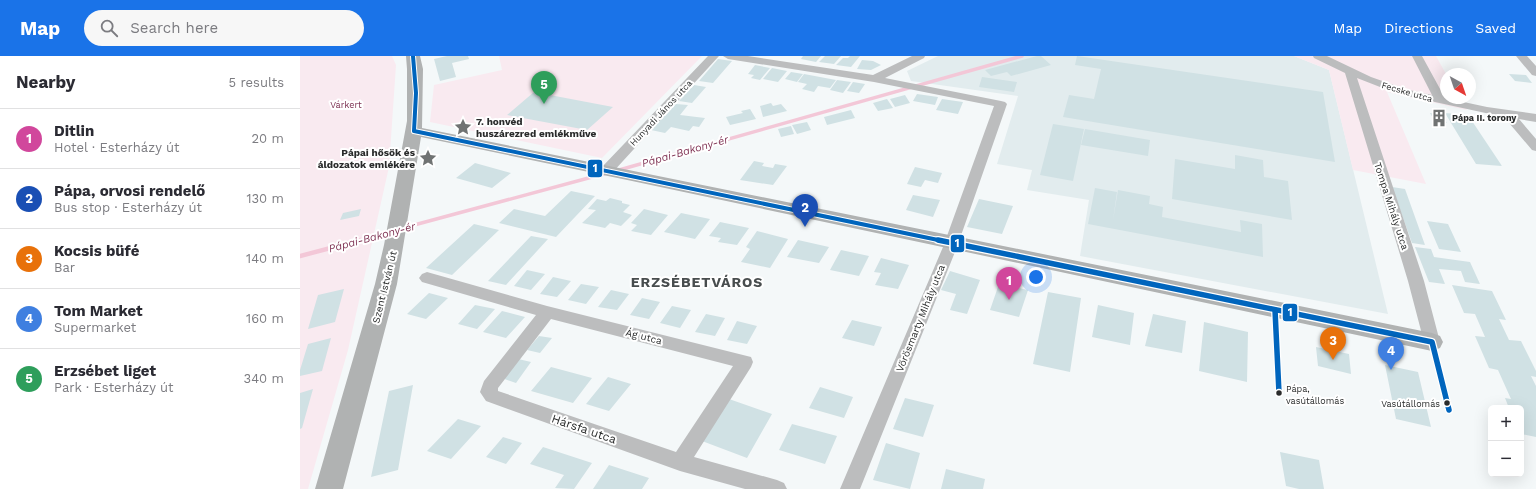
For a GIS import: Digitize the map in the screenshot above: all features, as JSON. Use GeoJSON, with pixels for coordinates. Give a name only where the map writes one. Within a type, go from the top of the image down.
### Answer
{"type":"FeatureCollection","features":[{"type":"Feature","properties":{"kind":"street","name":"Szent István út"},"geometry":{"type":"LineString","coordinates":[[329,489],[386,284],[397,229],[415,121],[415,69],[413,56]]}},
{"type":"Feature","properties":{"kind":"street","name":"Hunyadi János utca"},"geometry":{"type":"LineString","coordinates":[[608,170],[714,56]]}},
{"type":"Feature","properties":{"kind":"street"},"geometry":{"type":"LineString","coordinates":[[728,56],[903,84]]}},
{"type":"Feature","properties":{"kind":"street"},"geometry":{"type":"LineString","coordinates":[[874,79],[920,56]]}},
{"type":"Feature","properties":{"kind":"street","name":"Fecske utca"},"geometry":{"type":"LineString","coordinates":[[1318,56],[1367,79],[1402,92],[1440,101]]}},
{"type":"Feature","properties":{"kind":"street"},"geometry":{"type":"LineString","coordinates":[[1417,56],[1440,99]]}},
{"type":"Feature","properties":{"kind":"street"},"geometry":{"type":"LineString","coordinates":[[1521,56],[1536,73]]}},
{"type":"Feature","properties":{"kind":"street"},"geometry":{"type":"LineString","coordinates":[[896,68],[898,79],[903,84]]}},
{"type":"Feature","properties":{"kind":"street","name":"Tompa Mihály utca"},"geometry":{"type":"LineString","coordinates":[[1350,71],[1416,281],[1432,342]]}},
{"type":"Feature","properties":{"kind":"street","name":"Vörösmarty Mihály utca"},"geometry":{"type":"LineString","coordinates":[[850,489],[952,242],[1001,104],[903,84]]}},
{"type":"Feature","properties":{"kind":"street","name":"Fecske utca"},"geometry":{"type":"LineString","coordinates":[[1456,104],[1509,115],[1536,118]]}},
{"type":"Feature","properties":{"kind":"street"},"geometry":{"type":"LineString","coordinates":[[1509,115],[1536,147]]}},
{"type":"Feature","properties":{"kind":"street"},"geometry":{"type":"LineString","coordinates":[[414,131],[1432,342]]}},
{"type":"Feature","properties":{"kind":"street","name":"Ág utca"},"geometry":{"type":"LineString","coordinates":[[427,278],[547,312],[745,362],[680,462]]}},
{"type":"Feature","properties":{"kind":"street","name":"Hársfa utca"},"geometry":{"type":"LineString","coordinates":[[547,312],[490,386],[489,392],[492,396],[502,401],[680,462],[777,489]]}},
{"type":"Feature","properties":{"kind":"shaded area"},"geometry":{"type":"Polygon","coordinates":[[[938,56],[1294,56],[1329,70],[1388,314],[1080,256],[1089,200],[1027,190],[1032,170],[997,164],[1018,96],[911,81],[907,71],[938,56]]]}},
{"type":"Feature","properties":{"kind":"green space","name":"Várkert"},"geometry":{"type":"Polygon","coordinates":[[[300,56],[392,56],[396,65],[389,167],[348,350],[308,489],[300,489],[300,56]]]}},
{"type":"Feature","properties":{"kind":"green space"},"geometry":{"type":"Polygon","coordinates":[[[499,56],[702,56],[602,158],[430,122],[434,85],[502,70],[499,56]]]}},
{"type":"Feature","properties":{"kind":"green space"},"geometry":{"type":"Polygon","coordinates":[[[1294,56],[1436,56],[1443,68],[1440,68],[1440,104],[1387,92],[1426,184],[1353,170],[1329,70],[1294,56]]]}},
{"type":"Feature","properties":{"kind":"green space"},"geometry":{"type":"Polygon","coordinates":[[[1440,104],[1464,104],[1467,110],[1440,104]]]}},
{"type":"Feature","properties":{"kind":"building"},"geometry":{"type":"Polygon","coordinates":[[[447,56],[468,56],[469,59],[452,63],[456,77],[440,81],[434,59],[447,56]]]}},
{"type":"Feature","properties":{"kind":"building"},"geometry":{"type":"Polygon","coordinates":[[[803,56],[821,56],[816,62],[801,59],[803,56]]]}},
{"type":"Feature","properties":{"kind":"building"},"geometry":{"type":"Polygon","coordinates":[[[825,56],[841,56],[834,64],[819,62],[825,56]]]}},
{"type":"Feature","properties":{"kind":"building"},"geometry":{"type":"Polygon","coordinates":[[[850,56],[860,56],[851,67],[836,65],[843,58],[848,58],[850,56]]]}},
{"type":"Feature","properties":{"kind":"building"},"geometry":{"type":"Polygon","coordinates":[[[1041,56],[1051,65],[1011,76],[1007,72],[991,76],[985,70],[1041,56]]]}},
{"type":"Feature","properties":{"kind":"building"},"geometry":{"type":"Polygon","coordinates":[[[1077,56],[1323,92],[1335,162],[1063,117],[1069,95],[1094,99],[1101,69],[1075,65],[1077,56]]]}},
{"type":"Feature","properties":{"kind":"building"},"geometry":{"type":"Polygon","coordinates":[[[718,59],[732,61],[713,83],[699,81],[718,59]]]}},
{"type":"Feature","properties":{"kind":"building"},"geometry":{"type":"Polygon","coordinates":[[[862,60],[873,61],[881,65],[871,70],[857,69],[862,60]]]}},
{"type":"Feature","properties":{"kind":"building"},"geometry":{"type":"Polygon","coordinates":[[[755,65],[770,68],[760,80],[751,78],[754,75],[748,74],[755,65]]]}},
{"type":"Feature","properties":{"kind":"building"},"geometry":{"type":"Polygon","coordinates":[[[772,68],[787,71],[778,82],[763,79],[772,68]]]}},
{"type":"Feature","properties":{"kind":"building"},"geometry":{"type":"Polygon","coordinates":[[[791,72],[803,74],[797,82],[785,79],[791,72]]]}},
{"type":"Feature","properties":{"kind":"building"},"geometry":{"type":"Polygon","coordinates":[[[804,74],[836,80],[830,88],[818,86],[814,92],[802,89],[807,84],[798,82],[804,74]]]}},
{"type":"Feature","properties":{"kind":"building"},"geometry":{"type":"Polygon","coordinates":[[[1509,74],[1526,75],[1532,83],[1515,81],[1509,74]]]}},
{"type":"Feature","properties":{"kind":"building"},"geometry":{"type":"Polygon","coordinates":[[[982,77],[1017,82],[1014,92],[979,87],[982,77]]]}},
{"type":"Feature","properties":{"kind":"building"},"geometry":{"type":"Polygon","coordinates":[[[837,80],[851,82],[843,93],[830,90],[837,80]]]}},
{"type":"Feature","properties":{"kind":"building"},"geometry":{"type":"Polygon","coordinates":[[[853,82],[865,84],[859,93],[847,91],[853,82]]]}},
{"type":"Feature","properties":{"kind":"building"},"geometry":{"type":"Polygon","coordinates":[[[694,85],[706,87],[692,103],[679,101],[694,85]]]}},
{"type":"Feature","properties":{"kind":"building"},"geometry":{"type":"Polygon","coordinates":[[[534,92],[613,107],[587,130],[507,115],[534,92]]]}},
{"type":"Feature","properties":{"kind":"building"},"geometry":{"type":"Polygon","coordinates":[[[917,94],[938,97],[935,105],[913,101],[917,94]]]}},
{"type":"Feature","properties":{"kind":"building"},"geometry":{"type":"Polygon","coordinates":[[[905,95],[910,103],[895,107],[890,99],[905,95]]]}},
{"type":"Feature","properties":{"kind":"building"},"geometry":{"type":"Polygon","coordinates":[[[887,99],[893,108],[878,111],[873,103],[887,99]]]}},
{"type":"Feature","properties":{"kind":"building"},"geometry":{"type":"Polygon","coordinates":[[[942,99],[963,102],[958,114],[936,110],[942,99]]]}},
{"type":"Feature","properties":{"kind":"building"},"geometry":{"type":"Polygon","coordinates":[[[771,103],[773,106],[781,104],[787,111],[763,117],[760,106],[771,103]]]}},
{"type":"Feature","properties":{"kind":"building"},"geometry":{"type":"Polygon","coordinates":[[[676,104],[688,105],[680,115],[705,118],[699,127],[693,126],[689,131],[671,127],[665,133],[651,130],[676,104]]]}},
{"type":"Feature","properties":{"kind":"building"},"geometry":{"type":"Polygon","coordinates":[[[750,109],[756,119],[730,125],[726,117],[743,113],[741,111],[750,109]]]}},
{"type":"Feature","properties":{"kind":"building"},"geometry":{"type":"Polygon","coordinates":[[[851,110],[855,118],[827,125],[824,117],[851,110]]]}},
{"type":"Feature","properties":{"kind":"building","name":"Pápa II. torony"},"geometry":{"type":"Polygon","coordinates":[[[1430,113],[1442,114],[1447,123],[1435,122],[1430,113]]]}},
{"type":"Feature","properties":{"kind":"building"},"geometry":{"type":"Polygon","coordinates":[[[1445,113],[1468,115],[1502,166],[1476,164],[1445,113]]]}},
{"type":"Feature","properties":{"kind":"building"},"geometry":{"type":"Polygon","coordinates":[[[807,122],[811,130],[797,134],[792,125],[807,122]]]}},
{"type":"Feature","properties":{"kind":"building"},"geometry":{"type":"Polygon","coordinates":[[[1053,124],[1084,129],[1073,181],[1040,175],[1053,124]]]}},
{"type":"Feature","properties":{"kind":"building"},"geometry":{"type":"Polygon","coordinates":[[[791,126],[794,134],[781,137],[778,129],[791,126]]]}},
{"type":"Feature","properties":{"kind":"building"},"geometry":{"type":"Polygon","coordinates":[[[1085,129],[1150,140],[1148,156],[1081,145],[1085,129]]]}},
{"type":"Feature","properties":{"kind":"building"},"geometry":{"type":"Polygon","coordinates":[[[1235,155],[1263,160],[1264,177],[1288,181],[1292,220],[1172,199],[1175,159],[1235,169],[1235,155]]]}},
{"type":"Feature","properties":{"kind":"building"},"geometry":{"type":"Polygon","coordinates":[[[754,161],[764,163],[762,166],[773,168],[775,164],[787,166],[773,185],[740,180],[754,161]]]}},
{"type":"Feature","properties":{"kind":"building"},"geometry":{"type":"Polygon","coordinates":[[[475,163],[511,173],[492,188],[456,178],[475,163]]]}},
{"type":"Feature","properties":{"kind":"building"},"geometry":{"type":"Polygon","coordinates":[[[915,167],[942,173],[938,183],[925,180],[921,187],[907,184],[915,167]]]}},
{"type":"Feature","properties":{"kind":"building"},"geometry":{"type":"Polygon","coordinates":[[[1392,187],[1405,189],[1425,245],[1412,243],[1392,187]]]}},
{"type":"Feature","properties":{"kind":"building"},"geometry":{"type":"Polygon","coordinates":[[[1095,188],[1117,192],[1113,220],[1118,190],[1150,196],[1149,204],[1163,207],[1162,217],[1241,232],[1240,220],[1262,224],[1263,257],[1088,224],[1095,188]]]}},
{"type":"Feature","properties":{"kind":"building"},"geometry":{"type":"Polygon","coordinates":[[[571,191],[595,196],[556,237],[499,223],[514,209],[545,216],[571,191]]]}},
{"type":"Feature","properties":{"kind":"building"},"geometry":{"type":"Polygon","coordinates":[[[913,195],[940,200],[933,217],[906,210],[913,195]]]}},
{"type":"Feature","properties":{"kind":"building"},"geometry":{"type":"Polygon","coordinates":[[[610,198],[630,205],[623,212],[632,215],[621,226],[610,223],[605,228],[582,223],[596,210],[588,209],[597,199],[606,201],[610,198]]]}},
{"type":"Feature","properties":{"kind":"building"},"geometry":{"type":"Polygon","coordinates":[[[979,199],[1013,206],[1002,234],[967,227],[979,199]]]}},
{"type":"Feature","properties":{"kind":"building"},"geometry":{"type":"Polygon","coordinates":[[[361,209],[359,216],[340,220],[343,213],[361,209]]]}},
{"type":"Feature","properties":{"kind":"building"},"geometry":{"type":"Polygon","coordinates":[[[644,209],[668,215],[651,235],[631,231],[637,225],[631,223],[644,209]]]}},
{"type":"Feature","properties":{"kind":"building"},"geometry":{"type":"Polygon","coordinates":[[[681,213],[710,219],[695,239],[664,232],[681,213]]]}},
{"type":"Feature","properties":{"kind":"building"},"geometry":{"type":"Polygon","coordinates":[[[1427,221],[1448,224],[1461,252],[1439,249],[1427,221]]]}},
{"type":"Feature","properties":{"kind":"building"},"geometry":{"type":"Polygon","coordinates":[[[720,222],[749,228],[737,245],[718,242],[721,238],[709,236],[720,222]]]}},
{"type":"Feature","properties":{"kind":"building"},"geometry":{"type":"Polygon","coordinates":[[[474,224],[499,230],[452,275],[426,268],[474,224]]]}},
{"type":"Feature","properties":{"kind":"building"},"geometry":{"type":"Polygon","coordinates":[[[757,231],[788,239],[770,268],[741,262],[750,249],[746,247],[757,231]]]}},
{"type":"Feature","properties":{"kind":"building"},"geometry":{"type":"Polygon","coordinates":[[[531,236],[548,239],[506,285],[488,281],[531,236]]]}},
{"type":"Feature","properties":{"kind":"building"},"geometry":{"type":"Polygon","coordinates":[[[798,240],[829,247],[819,263],[787,257],[798,240]]]}},
{"type":"Feature","properties":{"kind":"building"},"geometry":{"type":"Polygon","coordinates":[[[1415,247],[1431,249],[1434,257],[1470,262],[1480,284],[1465,282],[1461,271],[1439,269],[1445,284],[1429,282],[1415,247]]]}},
{"type":"Feature","properties":{"kind":"building"},"geometry":{"type":"Polygon","coordinates":[[[841,250],[869,256],[859,276],[830,270],[841,250]]]}},
{"type":"Feature","properties":{"kind":"building"},"geometry":{"type":"Polygon","coordinates":[[[881,258],[909,265],[898,289],[875,285],[881,273],[874,272],[881,258]]]}},
{"type":"Feature","properties":{"kind":"building"},"geometry":{"type":"Polygon","coordinates":[[[527,270],[545,274],[531,290],[514,286],[527,270]]]}},
{"type":"Feature","properties":{"kind":"building"},"geometry":{"type":"Polygon","coordinates":[[[950,271],[980,280],[967,314],[950,310],[956,294],[941,290],[950,271]]]}},
{"type":"Feature","properties":{"kind":"building"},"geometry":{"type":"Polygon","coordinates":[[[553,277],[571,281],[557,297],[540,294],[553,277]]]}},
{"type":"Feature","properties":{"kind":"building"},"geometry":{"type":"Polygon","coordinates":[[[581,284],[599,287],[586,304],[568,300],[581,284]]]}},
{"type":"Feature","properties":{"kind":"building"},"geometry":{"type":"Polygon","coordinates":[[[999,284],[1028,290],[1019,317],[990,310],[999,284]]]}},
{"type":"Feature","properties":{"kind":"building"},"geometry":{"type":"Polygon","coordinates":[[[1452,285],[1492,291],[1506,320],[1499,319],[1509,340],[1521,341],[1536,371],[1536,377],[1531,376],[1536,386],[1536,437],[1524,435],[1524,405],[1508,405],[1505,398],[1511,399],[1498,370],[1489,368],[1475,336],[1485,337],[1475,314],[1464,313],[1452,285]]]}},
{"type":"Feature","properties":{"kind":"building"},"geometry":{"type":"Polygon","coordinates":[[[344,289],[335,322],[308,329],[318,295],[344,289]]]}},
{"type":"Feature","properties":{"kind":"building"},"geometry":{"type":"Polygon","coordinates":[[[611,290],[629,294],[617,310],[598,307],[611,290]]]}},
{"type":"Feature","properties":{"kind":"building"},"geometry":{"type":"Polygon","coordinates":[[[1048,292],[1081,298],[1070,372],[1033,364],[1048,292]]]}},
{"type":"Feature","properties":{"kind":"building"},"geometry":{"type":"Polygon","coordinates":[[[429,293],[448,298],[426,319],[407,314],[429,293]]]}},
{"type":"Feature","properties":{"kind":"building"},"geometry":{"type":"Polygon","coordinates":[[[642,298],[660,302],[649,319],[630,315],[642,298]]]}},
{"type":"Feature","properties":{"kind":"building"},"geometry":{"type":"Polygon","coordinates":[[[475,305],[495,309],[477,329],[458,324],[475,305]]]}},
{"type":"Feature","properties":{"kind":"building"},"geometry":{"type":"Polygon","coordinates":[[[1098,305],[1134,313],[1130,345],[1092,337],[1098,305]]]}},
{"type":"Feature","properties":{"kind":"building"},"geometry":{"type":"Polygon","coordinates":[[[672,306],[691,310],[680,328],[660,323],[672,306]]]}},
{"type":"Feature","properties":{"kind":"building"},"geometry":{"type":"Polygon","coordinates":[[[502,311],[525,317],[506,338],[483,332],[502,311]]]}},
{"type":"Feature","properties":{"kind":"building"},"geometry":{"type":"Polygon","coordinates":[[[706,314],[725,318],[715,336],[695,332],[706,314]]]}},
{"type":"Feature","properties":{"kind":"building"},"geometry":{"type":"Polygon","coordinates":[[[1153,314],[1186,321],[1182,353],[1145,346],[1153,314]]]}},
{"type":"Feature","properties":{"kind":"building"},"geometry":{"type":"Polygon","coordinates":[[[852,320],[882,327],[874,346],[842,338],[852,320]]]}},
{"type":"Feature","properties":{"kind":"building"},"geometry":{"type":"Polygon","coordinates":[[[737,321],[757,326],[747,344],[727,340],[737,321]]]}},
{"type":"Feature","properties":{"kind":"building"},"geometry":{"type":"Polygon","coordinates":[[[1204,322],[1248,332],[1247,382],[1199,371],[1204,322]]]}},
{"type":"Feature","properties":{"kind":"building"},"geometry":{"type":"Polygon","coordinates":[[[539,336],[552,338],[540,353],[527,350],[539,336]]]}},
{"type":"Feature","properties":{"kind":"building"},"geometry":{"type":"Polygon","coordinates":[[[331,338],[322,371],[300,376],[300,370],[308,344],[331,338]]]}},
{"type":"Feature","properties":{"kind":"building"},"geometry":{"type":"Polygon","coordinates":[[[1316,347],[1349,354],[1351,374],[1318,366],[1316,347]]]}},
{"type":"Feature","properties":{"kind":"building"},"geometry":{"type":"Polygon","coordinates":[[[514,358],[531,362],[516,383],[499,377],[514,358]]]}},
{"type":"Feature","properties":{"kind":"building"},"geometry":{"type":"Polygon","coordinates":[[[1385,365],[1418,372],[1431,427],[1396,419],[1385,365]]]}},
{"type":"Feature","properties":{"kind":"building"},"geometry":{"type":"Polygon","coordinates":[[[551,367],[592,378],[573,403],[531,391],[551,367]]]}},
{"type":"Feature","properties":{"kind":"building"},"geometry":{"type":"Polygon","coordinates":[[[608,377],[631,384],[609,411],[586,404],[608,377]]]}},
{"type":"Feature","properties":{"kind":"building"},"geometry":{"type":"Polygon","coordinates":[[[413,385],[398,470],[371,477],[389,391],[413,385]]]}},
{"type":"Feature","properties":{"kind":"building"},"geometry":{"type":"Polygon","coordinates":[[[820,387],[853,397],[844,418],[809,408],[820,387]]]}},
{"type":"Feature","properties":{"kind":"building"},"geometry":{"type":"Polygon","coordinates":[[[313,389],[302,428],[300,429],[300,393],[313,389]]]}},
{"type":"Feature","properties":{"kind":"building"},"geometry":{"type":"Polygon","coordinates":[[[905,398],[934,405],[923,437],[893,429],[905,398]]]}},
{"type":"Feature","properties":{"kind":"building"},"geometry":{"type":"Polygon","coordinates":[[[729,399],[772,414],[747,458],[702,441],[729,399]]]}},
{"type":"Feature","properties":{"kind":"building"},"geometry":{"type":"Polygon","coordinates":[[[458,419],[481,426],[451,459],[427,451],[458,419]]]}},
{"type":"Feature","properties":{"kind":"building"},"geometry":{"type":"Polygon","coordinates":[[[792,424],[837,436],[825,464],[779,450],[792,424]]]}},
{"type":"Feature","properties":{"kind":"building"},"geometry":{"type":"Polygon","coordinates":[[[503,437],[522,443],[506,464],[486,457],[503,437]]]}},
{"type":"Feature","properties":{"kind":"building"},"geometry":{"type":"Polygon","coordinates":[[[886,443],[920,453],[910,489],[873,480],[886,443]]]}},
{"type":"Feature","properties":{"kind":"building"},"geometry":{"type":"Polygon","coordinates":[[[543,447],[592,463],[574,489],[555,488],[564,475],[530,464],[543,447]]]}},
{"type":"Feature","properties":{"kind":"building"},"geometry":{"type":"Polygon","coordinates":[[[1280,452],[1319,460],[1324,489],[1299,489],[1286,486],[1280,452]]]}},
{"type":"Feature","properties":{"kind":"building"},"geometry":{"type":"Polygon","coordinates":[[[609,465],[649,478],[642,489],[593,489],[609,465]]]}},
{"type":"Feature","properties":{"kind":"building"},"geometry":{"type":"Polygon","coordinates":[[[946,469],[985,479],[983,489],[941,489],[946,469]]]}},
{"type":"Feature","properties":{"kind":"waterway","name":"Pápai-Bakony-ér"},"geometry":{"type":"LineString","coordinates":[[619,170],[1022,56]]}},
{"type":"Feature","properties":{"kind":"waterway","name":"Pápai-Bakony-ér"},"geometry":{"type":"LineString","coordinates":[[403,228],[607,173]]}},
{"type":"Feature","properties":{"kind":"waterway","name":"Pápai-Bakony-ér"},"geometry":{"type":"LineString","coordinates":[[358,241],[390,232]]}},
{"type":"Feature","properties":{"kind":"waterway","name":"Pápai-Bakony-ér"},"geometry":{"type":"LineString","coordinates":[[300,256],[361,240]]}},
{"type":"Feature","properties":{"kind":"transit line","name":"1"},"geometry":{"type":"LineString","coordinates":[[413,56],[416,93],[414,131]]}},
{"type":"Feature","properties":{"kind":"transit line","name":"1"},"geometry":{"type":"LineString","coordinates":[[414,131],[1432,342],[1449,410]]}},
{"type":"Feature","properties":{"kind":"transit line","name":"1"},"geometry":{"type":"LineString","coordinates":[[1275,310],[1279,393]]}},
{"type":"Feature","properties":{"kind":"place","name":"Erzsébet liget"},"geometry":{"type":"Point","coordinates":[544,104]}},
{"type":"Feature","properties":{"kind":"place","name":"Pápa II. torony"},"geometry":{"type":"Point","coordinates":[1439,118]}},
{"type":"Feature","properties":{"kind":"place","name":"7. honvéd huszárezred emlékműve"},"geometry":{"type":"Point","coordinates":[463,127]}},
{"type":"Feature","properties":{"kind":"place","name":"Pápai hősök és áldozatok emlékére"},"geometry":{"type":"Point","coordinates":[428,158]}},
{"type":"Feature","properties":{"kind":"place","name":"Pápa, orvosi rendelő"},"geometry":{"type":"Point","coordinates":[805,227]}},
{"type":"Feature","properties":{"kind":"place","name":"Ditlin"},"geometry":{"type":"Point","coordinates":[1009,300]}},
{"type":"Feature","properties":{"kind":"place","name":"Kocsis büfé"},"geometry":{"type":"Point","coordinates":[1333,360]}},
{"type":"Feature","properties":{"kind":"place","name":"Tom Market"},"geometry":{"type":"Point","coordinates":[1391,370]}},
{"type":"Feature","properties":{"kind":"place","name":"Pápa, vasútállomás"},"geometry":{"type":"Point","coordinates":[1279,393]}},
{"type":"Feature","properties":{"kind":"place","name":"Vasútállomás"},"geometry":{"type":"Point","coordinates":[1447,403]}},
{"type":"Feature","properties":{"kind":"district","name":"ERZSÉBETVÁROS"},"geometry":{"type":"Point","coordinates":[697,282]}}]}
